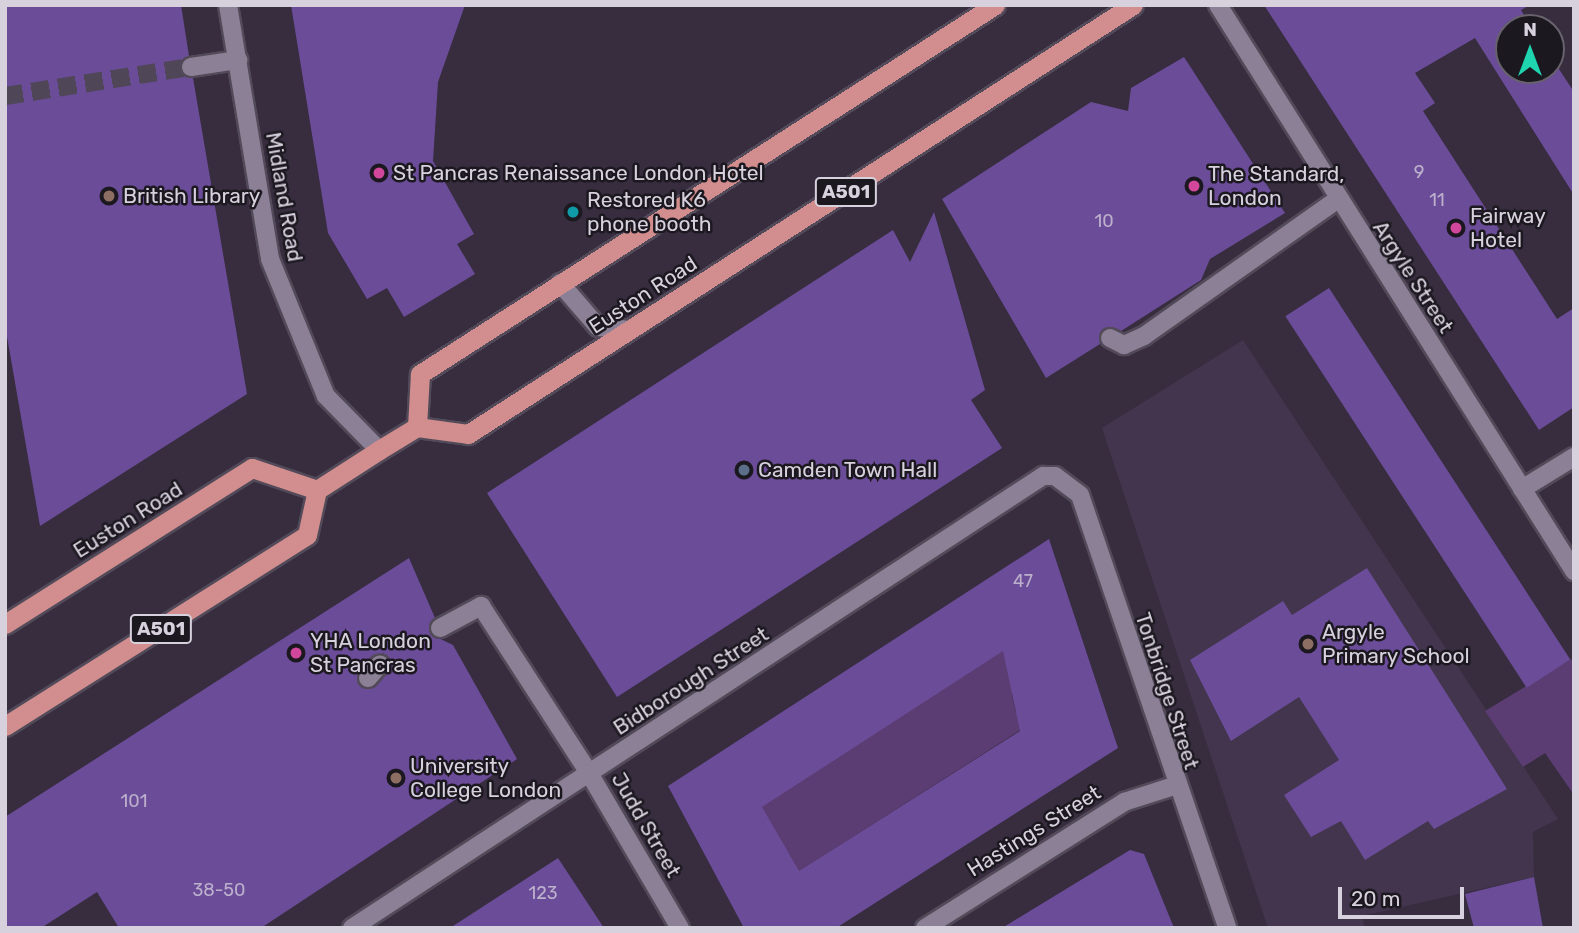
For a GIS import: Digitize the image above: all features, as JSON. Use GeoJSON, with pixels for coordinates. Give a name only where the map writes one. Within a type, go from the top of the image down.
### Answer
{"type":"FeatureCollection","features":[{"type":"Feature","properties":{"kind":"highway"},"geometry":{"type":"LineString","coordinates":[[317,490],[417,427],[420,373],[995,5]]}},
{"type":"Feature","properties":{"kind":"highway","name":"Euston Road"},"geometry":{"type":"LineString","coordinates":[[417,427],[468,435],[1133,5]]}},
{"type":"Feature","properties":{"kind":"highway","name":"Euston Road"},"geometry":{"type":"LineString","coordinates":[[5,624],[252,468],[317,490]]}},
{"type":"Feature","properties":{"kind":"highway","name":"A501"},"geometry":{"type":"LineString","coordinates":[[5,726],[307,535],[317,490]]}},
{"type":"Feature","properties":{"kind":"street","name":"Midland Road"},"geometry":{"type":"LineString","coordinates":[[228,5],[262,224],[281,292],[326,396],[379,450]]}},
{"type":"Feature","properties":{"kind":"street","name":"Argyle Street"},"geometry":{"type":"LineString","coordinates":[[1218,5],[1337,200],[1574,571]]}},
{"type":"Feature","properties":{"kind":"street"},"geometry":{"type":"LineString","coordinates":[[191,67],[238,60]]}},
{"type":"Feature","properties":{"kind":"street"},"geometry":{"type":"LineString","coordinates":[[1110,338],[1124,345],[1144,336],[1337,200]]}},
{"type":"Feature","properties":{"kind":"street"},"geometry":{"type":"LineString","coordinates":[[560,283],[598,327],[631,330]]}},
{"type":"Feature","properties":{"kind":"street"},"geometry":{"type":"LineString","coordinates":[[1522,489],[1574,457]]}},
{"type":"Feature","properties":{"kind":"street","name":"Bidborough Street"},"geometry":{"type":"LineString","coordinates":[[352,928],[1043,476],[1055,476]]}},
{"type":"Feature","properties":{"kind":"street","name":"Tonbridge Street"},"geometry":{"type":"LineString","coordinates":[[1055,476],[1080,495],[1174,786],[1227,928]]}},
{"type":"Feature","properties":{"kind":"street","name":"Judd Street"},"geometry":{"type":"LineString","coordinates":[[440,628],[481,606],[589,773],[680,928]]}},
{"type":"Feature","properties":{"kind":"street","name":"Hastings Street"},"geometry":{"type":"LineString","coordinates":[[925,928],[1124,802],[1174,786]]}},
{"type":"Feature","properties":{"kind":"shaded area","name":"Argyle Primary School"},"geometry":{"type":"Polygon","coordinates":[[[1243,340],[1558,819],[1533,832],[1534,877],[1362,916],[1365,928],[1268,928],[1102,428],[1243,340]]]}},
{"type":"Feature","properties":{"kind":"shaded area"},"geometry":{"type":"Polygon","coordinates":[[[1014,617],[1012,695],[1016,713],[1028,711],[1033,722],[793,875],[791,857],[758,809],[1014,617]]]}},
{"type":"Feature","properties":{"kind":"shaded area"},"geometry":{"type":"Polygon","coordinates":[[[1571,659],[1574,663],[1574,795],[1545,753],[1523,767],[1485,711],[1571,659]]]}},
{"type":"Feature","properties":{"kind":"building","name":"British Library"},"geometry":{"type":"Polygon","coordinates":[[[5,5],[181,5],[189,56],[180,69],[193,78],[247,394],[40,526],[5,325],[5,5]]]}},
{"type":"Feature","properties":{"kind":"building","name":"St Pancras Renaissance London Hotel"},"geometry":{"type":"Polygon","coordinates":[[[291,5],[465,5],[438,82],[433,161],[474,234],[457,244],[475,274],[404,317],[387,288],[367,299],[328,233],[291,5]]]}},
{"type":"Feature","properties":{"kind":"building"},"geometry":{"type":"Polygon","coordinates":[[[1264,5],[1530,5],[1521,10],[1523,14],[1495,14],[1495,70],[1475,38],[1415,73],[1435,103],[1423,111],[1557,319],[1574,308],[1574,407],[1539,430],[1264,5]]]}},
{"type":"Feature","properties":{"kind":"building","name":"The Standard, London"},"geometry":{"type":"Polygon","coordinates":[[[1184,57],[1285,213],[1210,259],[1201,280],[1121,331],[1103,329],[1100,344],[1046,378],[942,199],[1091,102],[1128,111],[1131,88],[1184,57]]]}},
{"type":"Feature","properties":{"kind":"building"},"geometry":{"type":"Polygon","coordinates":[[[1565,78],[1574,92],[1574,195],[1504,84],[1565,84],[1565,78]]]}},
{"type":"Feature","properties":{"kind":"building","name":"Camden Town Hall"},"geometry":{"type":"Polygon","coordinates":[[[934,212],[985,390],[971,400],[1002,448],[617,697],[487,493],[893,230],[910,262],[934,212]]]}},
{"type":"Feature","properties":{"kind":"building"},"geometry":{"type":"Polygon","coordinates":[[[1329,288],[1570,660],[1527,688],[1285,316],[1329,288]]]}},
{"type":"Feature","properties":{"kind":"building"},"geometry":{"type":"Polygon","coordinates":[[[1049,539],[1118,748],[836,928],[744,928],[668,786],[1049,539]],[[1003,651],[762,807],[799,871],[1020,731],[1003,651]]]}},
{"type":"Feature","properties":{"kind":"building"},"geometry":{"type":"Polygon","coordinates":[[[409,558],[435,618],[430,634],[453,645],[517,759],[261,928],[119,928],[97,892],[41,928],[5,928],[5,817],[409,558]],[[383,653],[359,671],[361,687],[372,688],[389,671],[390,660],[383,653]]]}},
{"type":"Feature","properties":{"kind":"building"},"geometry":{"type":"Polygon","coordinates":[[[1367,568],[1507,789],[1434,829],[1428,821],[1365,860],[1341,821],[1311,837],[1284,795],[1339,760],[1299,697],[1231,741],[1190,660],[1283,601],[1292,615],[1367,568]]]}},
{"type":"Feature","properties":{"kind":"building"},"geometry":{"type":"Polygon","coordinates":[[[1130,850],[1144,854],[1174,928],[1002,928],[1130,850]]]}},
{"type":"Feature","properties":{"kind":"building"},"geometry":{"type":"Polygon","coordinates":[[[558,858],[604,928],[450,928],[558,858]]]}},
{"type":"Feature","properties":{"kind":"building"},"geometry":{"type":"Polygon","coordinates":[[[1534,877],[1543,928],[1474,928],[1465,894],[1534,877]]]}},
{"type":"Feature","properties":{"kind":"tunnel"},"geometry":{"type":"LineString","coordinates":[[5,96],[191,67]]}},
{"type":"Feature","properties":{"kind":"place","name":"St Pancras Renaissance London Hotel"},"geometry":{"type":"Point","coordinates":[379,173]}},
{"type":"Feature","properties":{"kind":"place","name":"The Standard, London"},"geometry":{"type":"Point","coordinates":[1194,186]}},
{"type":"Feature","properties":{"kind":"place","name":"British Library"},"geometry":{"type":"Point","coordinates":[109,196]}},
{"type":"Feature","properties":{"kind":"place","name":"Restored K6 phone booth"},"geometry":{"type":"Point","coordinates":[573,212]}},
{"type":"Feature","properties":{"kind":"place","name":"Fairway Hotel"},"geometry":{"type":"Point","coordinates":[1456,228]}},
{"type":"Feature","properties":{"kind":"place","name":"Camden Town Hall"},"geometry":{"type":"Point","coordinates":[744,470]}},
{"type":"Feature","properties":{"kind":"place","name":"Argyle Primary School"},"geometry":{"type":"Point","coordinates":[1308,644]}},
{"type":"Feature","properties":{"kind":"place","name":"YHA London St Pancras"},"geometry":{"type":"Point","coordinates":[296,653]}},
{"type":"Feature","properties":{"kind":"place","name":"University College London"},"geometry":{"type":"Point","coordinates":[396,778]}}]}
